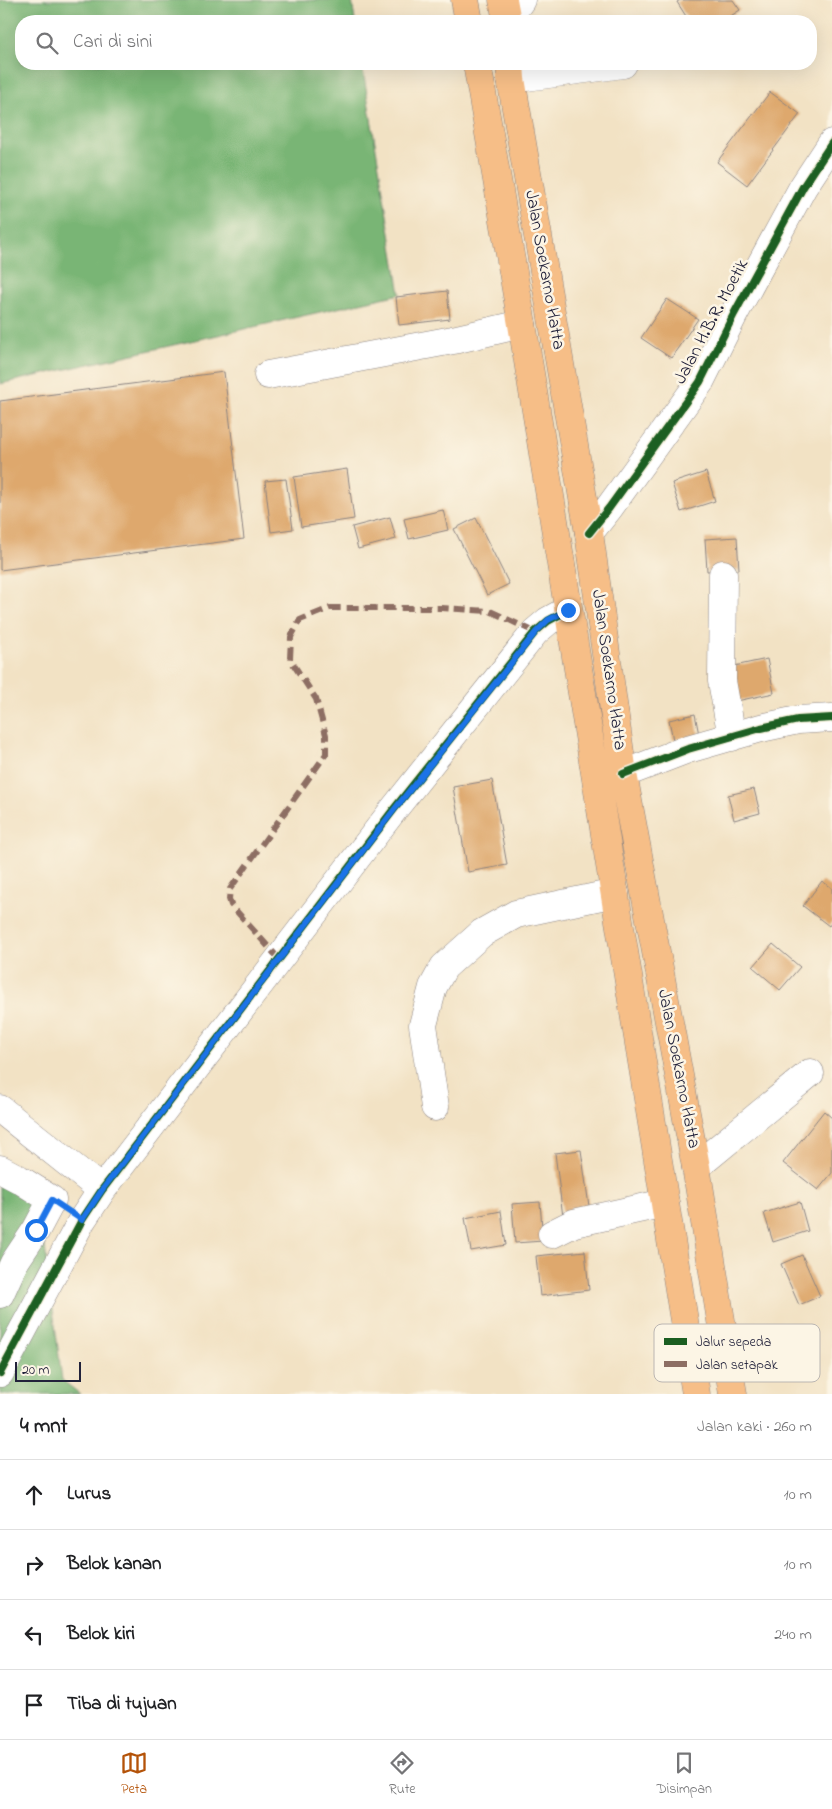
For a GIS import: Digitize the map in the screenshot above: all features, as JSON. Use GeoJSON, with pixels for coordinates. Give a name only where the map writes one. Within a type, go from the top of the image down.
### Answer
{"type":"FeatureCollection","features":[{"type":"Feature","properties":{"kind":"highway"},"geometry":{"type":"LineString","coordinates":[[466,0],[468,15]]}},
{"type":"Feature","properties":{"kind":"highway","name":"Jalan Soekarno Hatta"},"geometry":{"type":"LineString","coordinates":[[478,70],[522,324],[685,1324]]}},
{"type":"Feature","properties":{"kind":"highway","name":"Jalan Soekarno Hatta"},"geometry":{"type":"LineString","coordinates":[[510,71],[589,532],[623,774],[696,1167],[722,1324]]}},
{"type":"Feature","properties":{"kind":"street"},"geometry":{"type":"LineString","coordinates":[[510,71],[526,70]]}},
{"type":"Feature","properties":{"kind":"street","name":"Jalan H.B.R. Moetik"},"geometry":{"type":"LineString","coordinates":[[589,532],[609,508],[700,382],[734,314],[803,187],[832,143]]}},
{"type":"Feature","properties":{"kind":"street"},"geometry":{"type":"LineString","coordinates":[[268,375],[453,340],[522,324]]}},
{"type":"Feature","properties":{"kind":"street"},"geometry":{"type":"LineString","coordinates":[[723,574],[722,681],[732,737]]}},
{"type":"Feature","properties":{"kind":"street"},"geometry":{"type":"LineString","coordinates":[[0,1373],[82,1220],[102,1190],[394,810],[529,639],[548,620],[568,610]]}},
{"type":"Feature","properties":{"kind":"street"},"geometry":{"type":"LineString","coordinates":[[623,774],[688,749],[761,728],[798,720],[832,718]]}},
{"type":"Feature","properties":{"kind":"street"},"geometry":{"type":"LineString","coordinates":[[435,1107],[423,1025],[433,987],[444,968],[482,933],[516,914],[615,893]]}},
{"type":"Feature","properties":{"kind":"street"},"geometry":{"type":"LineString","coordinates":[[696,1167],[810,1073]]}},
{"type":"Feature","properties":{"kind":"street"},"geometry":{"type":"LineString","coordinates":[[0,1109],[102,1190]]}},
{"type":"Feature","properties":{"kind":"street"},"geometry":{"type":"LineString","coordinates":[[0,1169],[19,1179],[82,1220]]}},
{"type":"Feature","properties":{"kind":"street"},"geometry":{"type":"LineString","coordinates":[[0,1294],[14,1263],[36,1230],[52,1200]]}},
{"type":"Feature","properties":{"kind":"street"},"geometry":{"type":"LineString","coordinates":[[552,1234],[574,1223],[665,1203]]}},
{"type":"Feature","properties":{"kind":"green space"},"geometry":{"type":"Polygon","coordinates":[[[0,0],[352,0],[354,15],[15,15],[15,70],[363,70],[400,294],[0,384],[0,0]]]}},
{"type":"Feature","properties":{"kind":"green space"},"geometry":{"type":"Polygon","coordinates":[[[0,1176],[40,1208],[62,1380],[80,1394],[0,1394],[0,1176]]]}},
{"type":"Feature","properties":{"kind":"building"},"geometry":{"type":"Polygon","coordinates":[[[680,0],[733,0],[740,10],[732,15],[685,15],[677,2],[680,0]]]}},
{"type":"Feature","properties":{"kind":"building"},"geometry":{"type":"Polygon","coordinates":[[[770,92],[800,114],[747,185],[717,162],[770,92]]]}},
{"type":"Feature","properties":{"kind":"building"},"geometry":{"type":"Polygon","coordinates":[[[447,291],[450,319],[399,325],[396,297],[447,291]]]}},
{"type":"Feature","properties":{"kind":"building"},"geometry":{"type":"Polygon","coordinates":[[[667,299],[698,319],[671,358],[641,338],[667,299]]]}},
{"type":"Feature","properties":{"kind":"building"},"geometry":{"type":"Polygon","coordinates":[[[224,372],[244,539],[0,570],[0,401],[224,372]]]}},
{"type":"Feature","properties":{"kind":"building"},"geometry":{"type":"Polygon","coordinates":[[[347,469],[354,519],[301,527],[294,477],[347,469]]]}},
{"type":"Feature","properties":{"kind":"building"},"geometry":{"type":"Polygon","coordinates":[[[706,472],[715,501],[681,512],[672,483],[706,472]]]}},
{"type":"Feature","properties":{"kind":"building"},"geometry":{"type":"Polygon","coordinates":[[[286,479],[293,529],[271,532],[265,481],[286,479]]]}},
{"type":"Feature","properties":{"kind":"building"},"geometry":{"type":"Polygon","coordinates":[[[443,510],[448,530],[409,539],[404,519],[443,510]]]}},
{"type":"Feature","properties":{"kind":"building"},"geometry":{"type":"Polygon","coordinates":[[[390,517],[396,539],[358,549],[352,527],[390,517]]]}},
{"type":"Feature","properties":{"kind":"building"},"geometry":{"type":"Polygon","coordinates":[[[476,518],[509,584],[487,595],[454,529],[476,518]]]}},
{"type":"Feature","properties":{"kind":"building"},"geometry":{"type":"Polygon","coordinates":[[[737,537],[739,570],[707,571],[705,539],[737,537]]]}},
{"type":"Feature","properties":{"kind":"building"},"geometry":{"type":"Polygon","coordinates":[[[767,659],[774,693],[732,702],[725,668],[767,659]]]}},
{"type":"Feature","properties":{"kind":"building"},"geometry":{"type":"Polygon","coordinates":[[[695,714],[699,735],[673,740],[669,720],[695,714]]]}},
{"type":"Feature","properties":{"kind":"building"},"geometry":{"type":"Polygon","coordinates":[[[492,780],[507,865],[468,872],[453,787],[492,780]]]}},
{"type":"Feature","properties":{"kind":"building"},"geometry":{"type":"Polygon","coordinates":[[[754,789],[760,813],[734,820],[728,795],[754,789]]]}},
{"type":"Feature","properties":{"kind":"building"},"geometry":{"type":"Polygon","coordinates":[[[822,881],[832,888],[832,922],[829,926],[803,906],[822,881]]]}},
{"type":"Feature","properties":{"kind":"building"},"geometry":{"type":"Polygon","coordinates":[[[773,944],[800,967],[780,990],[753,967],[773,944]]]}},
{"type":"Feature","properties":{"kind":"building"},"geometry":{"type":"Polygon","coordinates":[[[824,1111],[832,1118],[832,1173],[818,1190],[783,1163],[824,1111]]]}},
{"type":"Feature","properties":{"kind":"building"},"geometry":{"type":"Polygon","coordinates":[[[581,1150],[590,1213],[563,1217],[555,1153],[581,1150]]]}},
{"type":"Feature","properties":{"kind":"building"},"geometry":{"type":"Polygon","coordinates":[[[540,1202],[543,1241],[515,1243],[512,1204],[540,1202]]]}},
{"type":"Feature","properties":{"kind":"building"},"geometry":{"type":"Polygon","coordinates":[[[800,1202],[808,1231],[773,1242],[764,1213],[800,1202]]]}},
{"type":"Feature","properties":{"kind":"building"},"geometry":{"type":"Polygon","coordinates":[[[501,1211],[506,1245],[471,1251],[465,1218],[501,1211]]]}},
{"type":"Feature","properties":{"kind":"building"},"geometry":{"type":"Polygon","coordinates":[[[585,1251],[589,1290],[540,1296],[536,1256],[585,1251]]]}},
{"type":"Feature","properties":{"kind":"building"},"geometry":{"type":"Polygon","coordinates":[[[802,1255],[820,1296],[799,1305],[781,1264],[802,1255]]]}},
{"type":"Feature","properties":{"kind":"marked path"},"geometry":{"type":"LineString","coordinates":[[280,960],[231,905],[229,899],[230,889],[326,754],[326,735],[316,699],[290,659],[291,637],[300,620],[330,608],[442,608],[490,611],[535,632]]}},
{"type":"Feature","properties":{"kind":"cycle path"},"geometry":{"type":"LineString","coordinates":[[589,533],[700,382],[734,314],[803,187],[832,143]]}},
{"type":"Feature","properties":{"kind":"cycle path"},"geometry":{"type":"LineString","coordinates":[[0,1373],[82,1220],[102,1190],[394,809],[535,632],[548,621],[568,610]]}},
{"type":"Feature","properties":{"kind":"cycle path"},"geometry":{"type":"LineString","coordinates":[[623,774],[688,749],[761,728],[798,720],[832,718]]}},
{"type":"Feature","properties":{"kind":"route"},"geometry":{"type":"LineString","coordinates":[[36,1230],[52,1200],[82,1220],[102,1190],[394,810],[536,632],[548,620],[568,610]]}}]}
